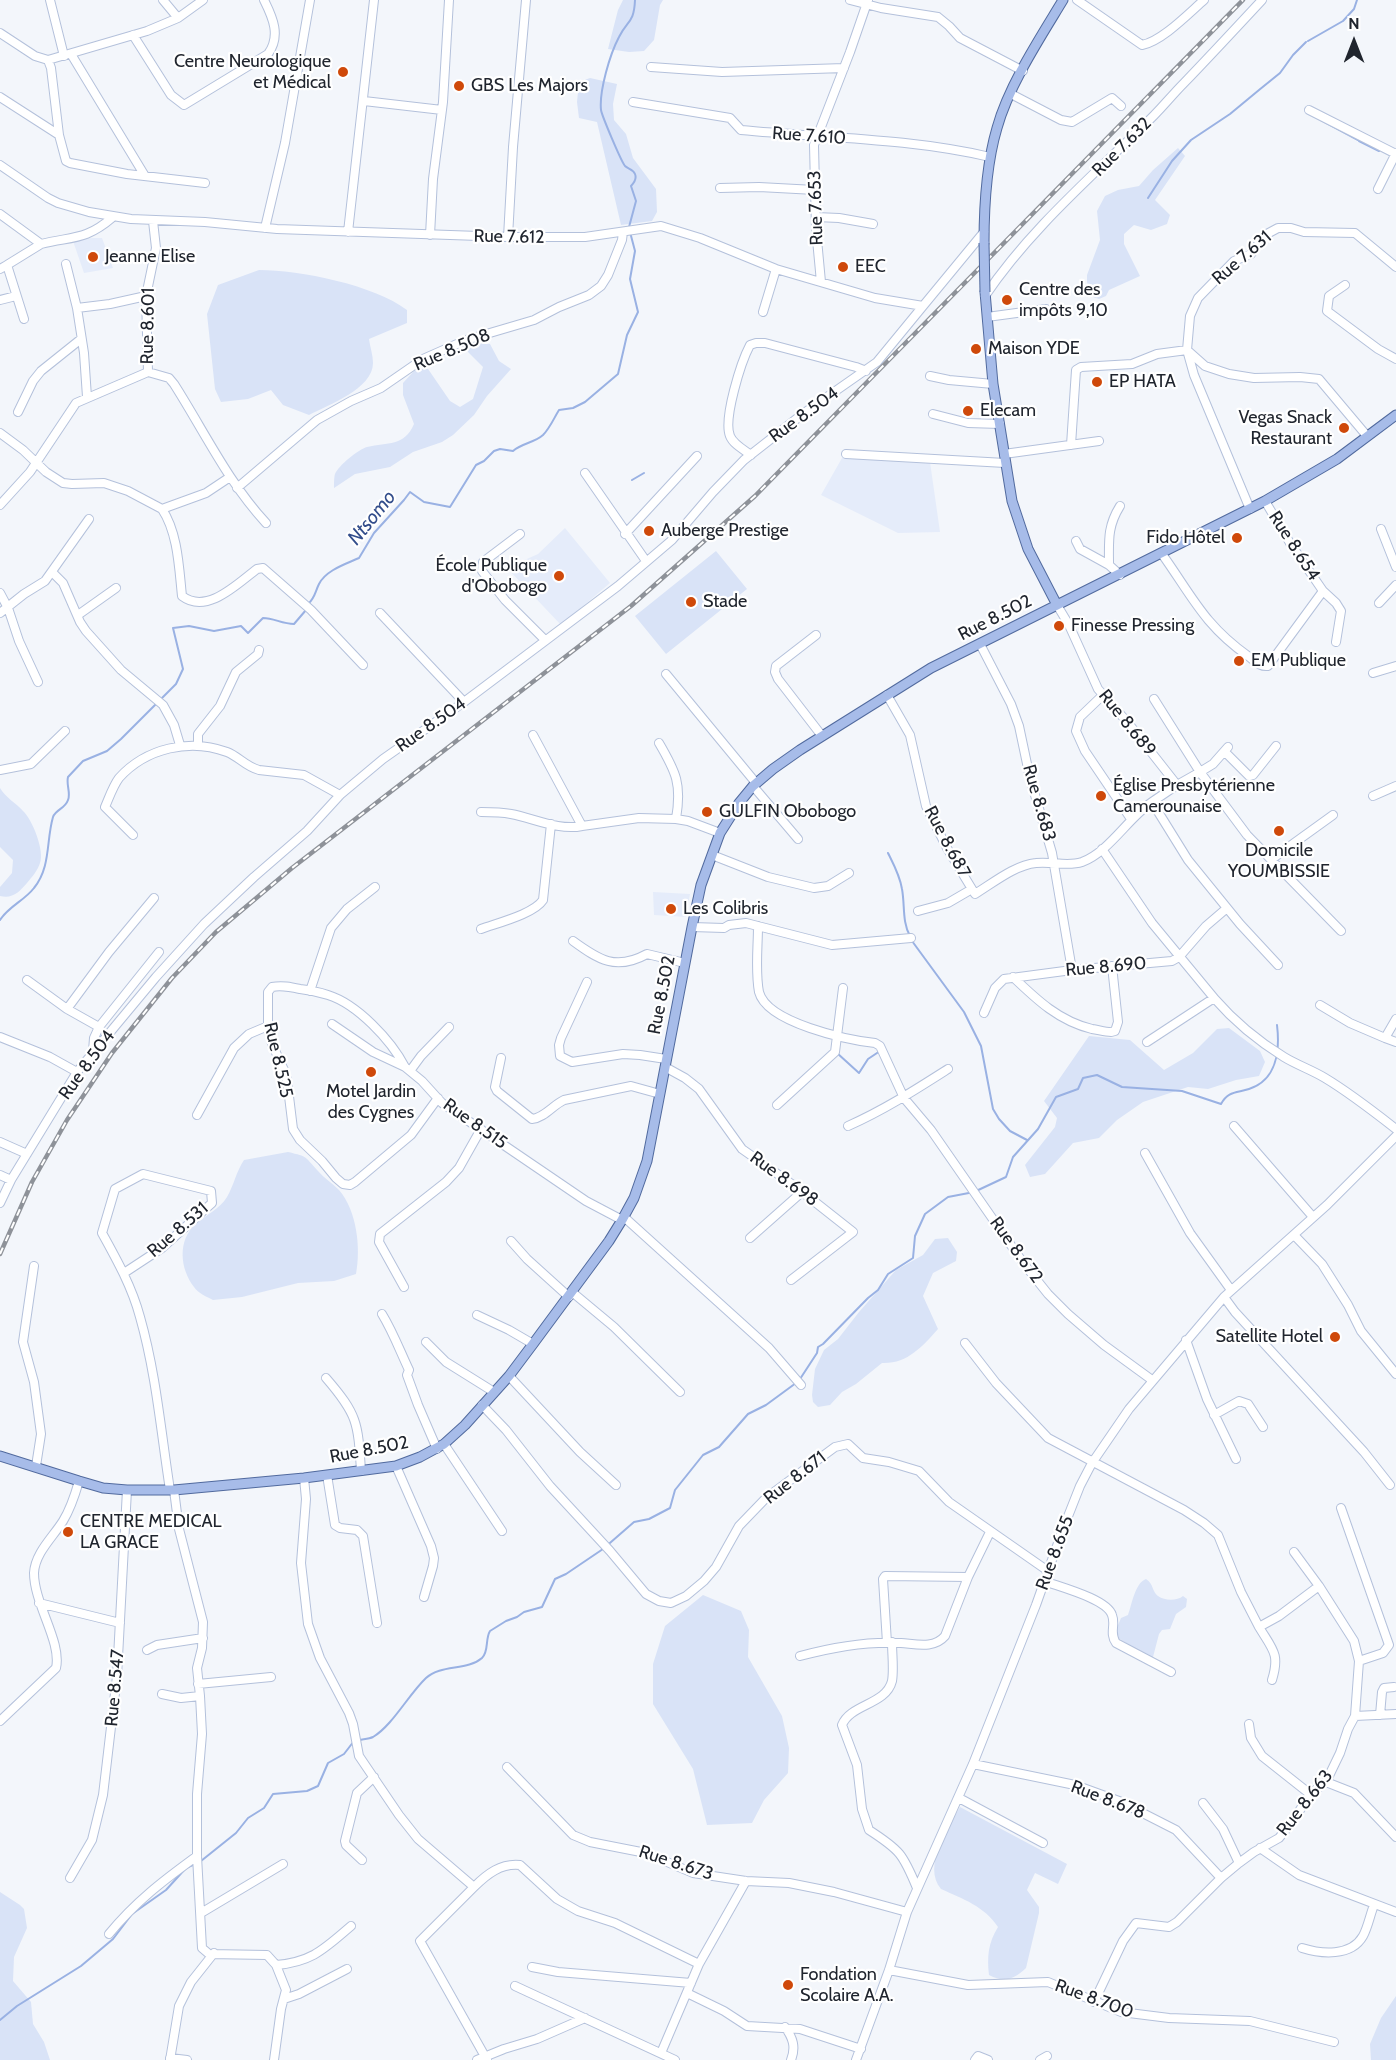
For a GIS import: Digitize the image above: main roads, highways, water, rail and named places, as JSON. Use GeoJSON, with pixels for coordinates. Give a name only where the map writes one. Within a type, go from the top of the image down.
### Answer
{"type":"FeatureCollection","features":[{"type":"Feature","properties":{"kind":"main road"},"geometry":{"type":"LineString","coordinates":[[1058,605],[1025,542],[1012,501],[993,384],[985,294],[984,232],[990,157],[997,126],[1023,71],[1063,0]]}},
{"type":"Feature","properties":{"kind":"main road","name":"Rue 8.502"},"geometry":{"type":"LineString","coordinates":[[0,1456],[103,1488],[172,1490],[304,1478],[396,1466],[440,1447],[465,1425],[509,1376],[571,1295],[623,1219],[634,1198],[647,1161],[692,927],[711,855],[720,833],[739,803],[755,785],[773,769],[822,736],[931,668],[1265,501],[1337,459],[1396,415]]}},
{"type":"Feature","properties":{"kind":"waterway","name":"Ntsomo"},"geometry":{"type":"LineString","coordinates":[[629,227],[636,201],[631,186],[636,176],[625,166],[620,156],[602,114],[601,102],[603,83],[609,63],[619,37],[632,18],[635,0]]}},
{"type":"Feature","properties":{"kind":"waterway"},"geometry":{"type":"LineString","coordinates":[[1308,41],[1343,21],[1354,9],[1357,0]]}},
{"type":"Feature","properties":{"kind":"waterway"},"geometry":{"type":"LineString","coordinates":[[1148,198],[1172,161],[1191,140],[1230,114],[1280,73],[1306,42]]}},
{"type":"Feature","properties":{"kind":"waterway"},"geometry":{"type":"LineString","coordinates":[[1321,120],[1358,140]]}},
{"type":"Feature","properties":{"kind":"waterway"},"geometry":{"type":"LineString","coordinates":[[1359,141],[1379,151]]}},
{"type":"Feature","properties":{"kind":"waterway","name":"Ntsomo"},"geometry":{"type":"LineString","coordinates":[[308,604],[326,575],[359,558],[374,533],[410,492],[424,502],[450,507],[476,465],[494,451],[500,449],[513,451],[539,438],[548,429],[559,410],[573,408],[585,402],[618,374],[627,335],[638,312],[630,279],[635,251],[630,232]]}},
{"type":"Feature","properties":{"kind":"waterway"},"geometry":{"type":"LineString","coordinates":[[632,480],[644,473]]}},
{"type":"Feature","properties":{"kind":"waterway","name":"Ntsomo"},"geometry":{"type":"LineString","coordinates":[[0,920],[30,893],[39,880],[46,863],[53,817],[67,803],[69,797],[68,777],[83,761],[107,751],[121,739],[176,684],[183,669],[173,628],[189,626],[214,631],[241,626],[248,633],[263,618],[294,624],[306,610]]}},
{"type":"Feature","properties":{"kind":"waterway"},"geometry":{"type":"LineString","coordinates":[[888,853],[901,884],[907,931],[910,936]]}},
{"type":"Feature","properties":{"kind":"waterway"},"geometry":{"type":"LineString","coordinates":[[912,941],[964,1012],[981,1046],[993,1109],[1010,1131],[1027,1140]]}},
{"type":"Feature","properties":{"kind":"waterway"},"geometry":{"type":"LineString","coordinates":[[800,1379],[817,1353],[818,1347],[878,1290],[888,1274],[913,1258],[915,1236],[925,1214],[948,1197],[974,1192],[1006,1177],[1013,1157],[1038,1129],[1056,1097],[1078,1089],[1083,1078],[1097,1075],[1122,1087],[1182,1091],[1221,1104],[1230,1095],[1249,1089],[1266,1079],[1277,1054],[1277,1025]]}},
{"type":"Feature","properties":{"kind":"waterway"},"geometry":{"type":"LineString","coordinates":[[837,1053],[859,1073],[868,1059],[880,1051]]}},
{"type":"Feature","properties":{"kind":"waterway"},"geometry":{"type":"LineString","coordinates":[[359,1740],[371,1738],[380,1732],[426,1678],[439,1671],[469,1665],[482,1658],[486,1652],[490,1631],[524,1612],[542,1607],[555,1579],[603,1549],[634,1522],[649,1519],[670,1508],[675,1490],[703,1455],[719,1447],[748,1414],[766,1405],[796,1383]]}},
{"type":"Feature","properties":{"kind":"waterway"},"geometry":{"type":"LineString","coordinates":[[201,1861],[236,1833],[248,1818],[264,1808],[273,1794],[307,1791],[318,1786],[328,1763],[344,1754],[354,1741]]}},
{"type":"Feature","properties":{"kind":"waterway"},"geometry":{"type":"LineString","coordinates":[[0,2020],[17,2006],[81,1966],[113,1939],[132,1914],[166,1890],[186,1868],[195,1864]]}},
{"type":"Feature","properties":{"kind":"railway"},"geometry":{"type":"LineString","coordinates":[[0,1254],[32,1182],[67,1120],[112,1053],[172,978],[216,932],[292,868],[631,606],[755,496],[1243,0]]}},
{"type":"Feature","properties":{"kind":"place","name":"Centre Neurologique et Médical"},"geometry":{"type":"Point","coordinates":[343,72]}},
{"type":"Feature","properties":{"kind":"place","name":"GBS Les Majors"},"geometry":{"type":"Point","coordinates":[459,86]}},
{"type":"Feature","properties":{"kind":"place","name":"Jeanne Elise"},"geometry":{"type":"Point","coordinates":[93,257]}},
{"type":"Feature","properties":{"kind":"place","name":"EEC"},"geometry":{"type":"Point","coordinates":[843,267]}},
{"type":"Feature","properties":{"kind":"place","name":"Centre des impôts 9,10"},"geometry":{"type":"Point","coordinates":[1007,300]}},
{"type":"Feature","properties":{"kind":"place","name":"Maison YDE"},"geometry":{"type":"Point","coordinates":[976,349]}},
{"type":"Feature","properties":{"kind":"place","name":"EP HATA"},"geometry":{"type":"Point","coordinates":[1097,382]}},
{"type":"Feature","properties":{"kind":"place","name":"Elecam"},"geometry":{"type":"Point","coordinates":[968,411]}},
{"type":"Feature","properties":{"kind":"place","name":"Vegas Snack Restaurant"},"geometry":{"type":"Point","coordinates":[1344,428]}},
{"type":"Feature","properties":{"kind":"place","name":"Auberge Prestige"},"geometry":{"type":"Point","coordinates":[649,531]}},
{"type":"Feature","properties":{"kind":"place","name":"Fido Hôtel"},"geometry":{"type":"Point","coordinates":[1237,538]}},
{"type":"Feature","properties":{"kind":"place","name":"École Publique d'Obobogo"},"geometry":{"type":"Point","coordinates":[559,576]}},
{"type":"Feature","properties":{"kind":"place","name":"Stade"},"geometry":{"type":"Point","coordinates":[691,602]}},
{"type":"Feature","properties":{"kind":"place","name":"Finesse Pressing"},"geometry":{"type":"Point","coordinates":[1059,626]}},
{"type":"Feature","properties":{"kind":"place","name":"EM Publique"},"geometry":{"type":"Point","coordinates":[1239,661]}},
{"type":"Feature","properties":{"kind":"place","name":"Église Presbytérienne Camerounaise"},"geometry":{"type":"Point","coordinates":[1101,796]}},
{"type":"Feature","properties":{"kind":"place","name":"GULFIN Obobogo"},"geometry":{"type":"Point","coordinates":[707,812]}},
{"type":"Feature","properties":{"kind":"place","name":"Domicile YOUMBISSIE"},"geometry":{"type":"Point","coordinates":[1279,831]}},
{"type":"Feature","properties":{"kind":"place","name":"Les Colibris"},"geometry":{"type":"Point","coordinates":[671,909]}},
{"type":"Feature","properties":{"kind":"place","name":"Motel Jardin des Cygnes"},"geometry":{"type":"Point","coordinates":[371,1072]}},
{"type":"Feature","properties":{"kind":"place","name":"Satellite Hotel"},"geometry":{"type":"Point","coordinates":[1335,1337]}},
{"type":"Feature","properties":{"kind":"place","name":"CENTRE MEDICAL LA GRACE"},"geometry":{"type":"Point","coordinates":[68,1532]}},
{"type":"Feature","properties":{"kind":"place","name":"Fondation Scolaire A.A."},"geometry":{"type":"Point","coordinates":[788,1985]}}]}
